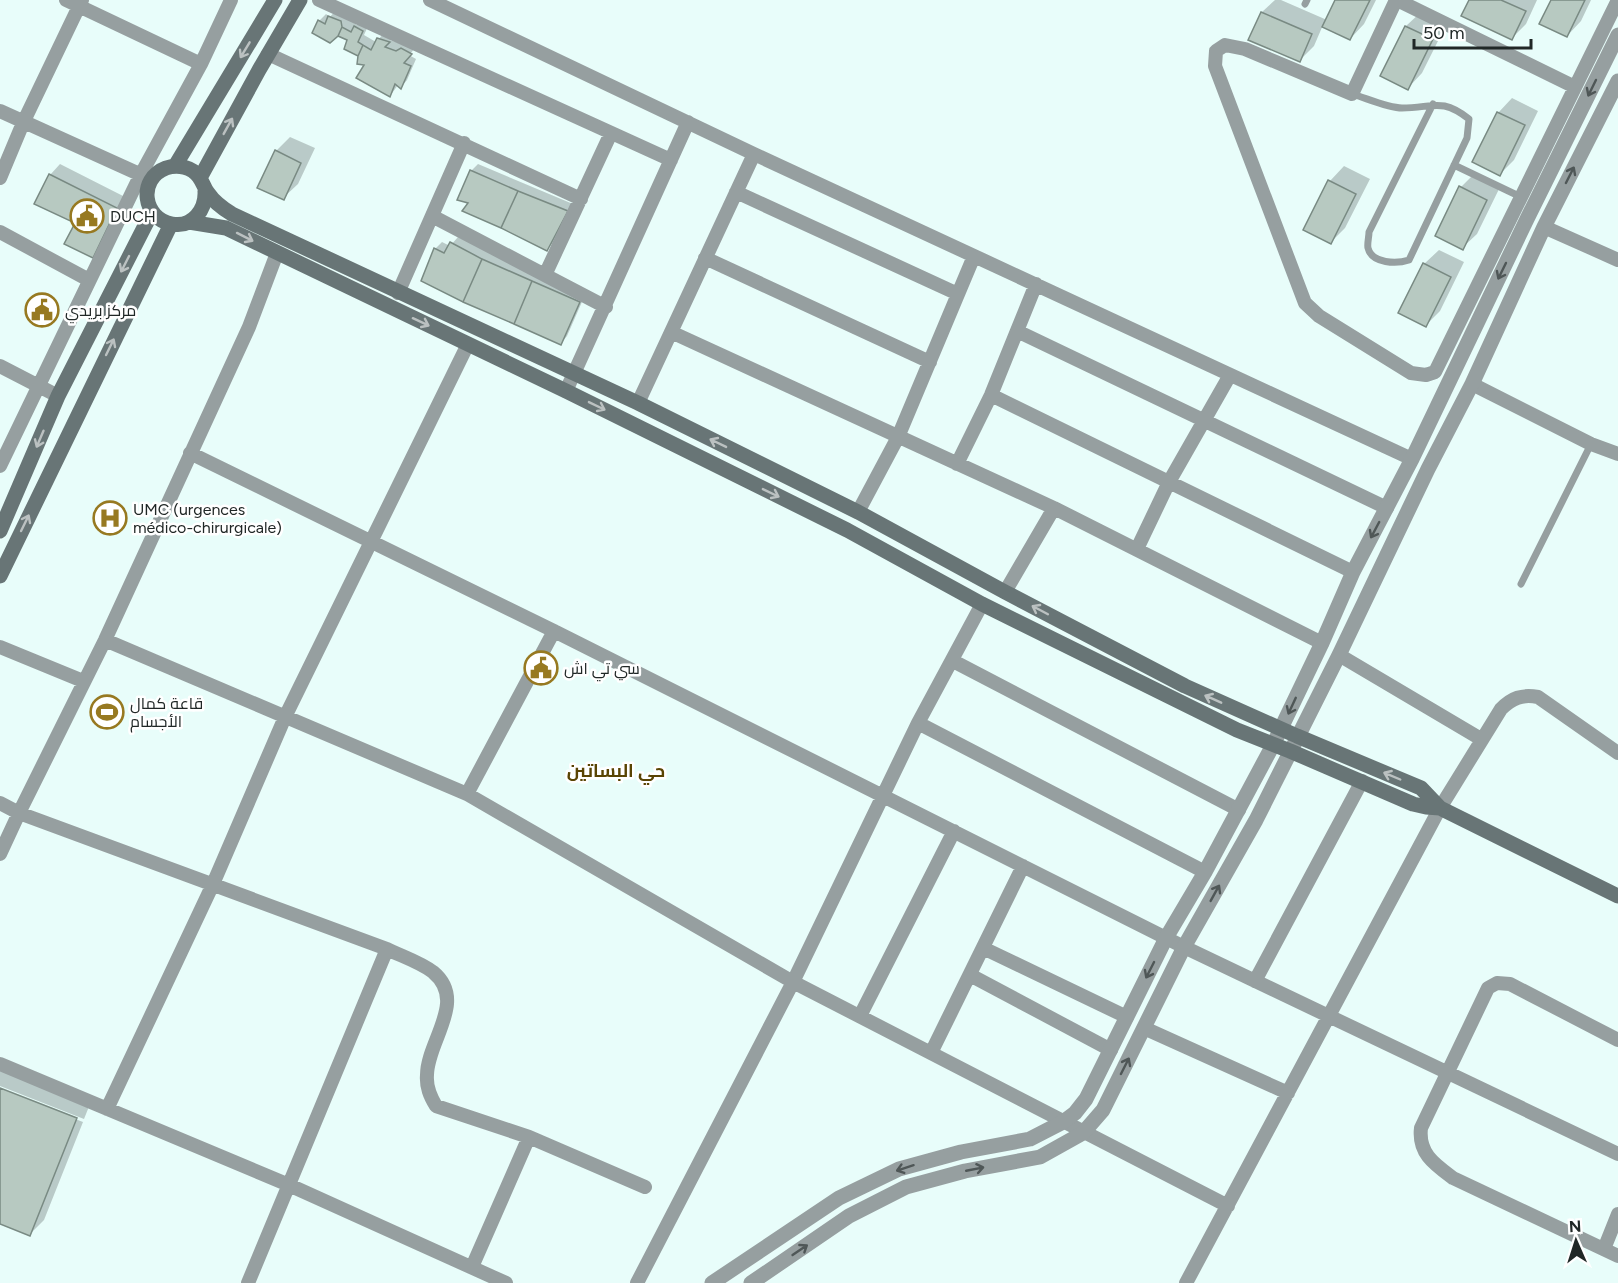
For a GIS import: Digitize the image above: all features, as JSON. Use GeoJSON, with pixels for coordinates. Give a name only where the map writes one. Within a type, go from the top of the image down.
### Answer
{"type":"FeatureCollection","features":[{"type":"Feature","properties":{"kind":"main road"},"geometry":{"type":"LineString","coordinates":[[175,166],[274,0]]}},
{"type":"Feature","properties":{"kind":"main road"},"geometry":{"type":"LineString","coordinates":[[189,222],[201,212],[206,198],[203,184],[268,54],[300,0]]}},
{"type":"Feature","properties":{"kind":"main road"},"geometry":{"type":"LineString","coordinates":[[1440,807],[1413,804],[1236,730],[982,604],[847,530],[566,391],[226,228],[189,222],[177,225],[157,218],[152,212],[147,194],[146,178],[175,166],[189,169],[222,208],[232,214],[638,403],[858,512],[1185,686],[1421,788],[1440,807],[1618,896]]}},
{"type":"Feature","properties":{"kind":"main road"},"geometry":{"type":"LineString","coordinates":[[0,531],[58,396],[152,212]]}},
{"type":"Feature","properties":{"kind":"main road"},"geometry":{"type":"LineString","coordinates":[[0,576],[171,224]]}},
{"type":"Feature","properties":{"kind":"street"},"geometry":{"type":"LineString","coordinates":[[0,466],[89,280],[146,178],[231,0]]}},
{"type":"Feature","properties":{"kind":"street"},"geometry":{"type":"LineString","coordinates":[[319,0],[671,160]]}},
{"type":"Feature","properties":{"kind":"street"},"geometry":{"type":"LineString","coordinates":[[430,0],[754,154],[1412,459]]}},
{"type":"Feature","properties":{"kind":"street"},"geometry":{"type":"LineString","coordinates":[[1575,87],[1397,0],[1352,94],[1245,49],[1225,45],[1216,51],[1215,66],[1305,303],[1318,316],[1411,373],[1426,375],[1435,372],[1618,0]]}},
{"type":"Feature","properties":{"kind":"street"},"geometry":{"type":"LineString","coordinates":[[0,178],[75,2],[201,64]]}},
{"type":"Feature","properties":{"kind":"street"},"geometry":{"type":"LineString","coordinates":[[712,1283],[839,1198],[899,1169],[961,1152],[1030,1139],[1063,1122],[1086,1099],[1166,938],[1205,872],[1281,729],[1353,572],[1412,459],[1618,35]]}},
{"type":"Feature","properties":{"kind":"street"},"geometry":{"type":"LineString","coordinates":[[268,54],[581,199]]}},
{"type":"Feature","properties":{"kind":"street"},"geometry":{"type":"LineString","coordinates":[[751,1283],[849,1216],[906,1187],[965,1171],[1040,1157],[1083,1132],[1103,1110],[1184,947],[1256,819],[1339,655],[1428,469],[1472,384],[1544,227],[1618,81]]}},
{"type":"Feature","properties":{"kind":"street"},"geometry":{"type":"LineString","coordinates":[[0,111],[146,178]]}},
{"type":"Feature","properties":{"kind":"street"},"geometry":{"type":"LineString","coordinates":[[566,391],[688,122]]}},
{"type":"Feature","properties":{"kind":"street"},"geometry":{"type":"LineString","coordinates":[[545,275],[611,133]]}},
{"type":"Feature","properties":{"kind":"street"},"geometry":{"type":"LineString","coordinates":[[398,293],[464,143]]}},
{"type":"Feature","properties":{"kind":"street"},"geometry":{"type":"LineString","coordinates":[[638,403],[754,154]]}},
{"type":"Feature","properties":{"kind":"street"},"geometry":{"type":"LineString","coordinates":[[736,192],[958,294]]}},
{"type":"Feature","properties":{"kind":"street"},"geometry":{"type":"LineString","coordinates":[[432,216],[606,307]]}},
{"type":"Feature","properties":{"kind":"street"},"geometry":{"type":"LineString","coordinates":[[1544,227],[1618,260]]}},
{"type":"Feature","properties":{"kind":"street"},"geometry":{"type":"LineString","coordinates":[[0,232],[89,280]]}},
{"type":"Feature","properties":{"kind":"street"},"geometry":{"type":"LineString","coordinates":[[0,854],[105,640],[249,327],[277,253]]}},
{"type":"Feature","properties":{"kind":"street"},"geometry":{"type":"LineString","coordinates":[[858,512],[898,437],[974,256]]}},
{"type":"Feature","properties":{"kind":"street"},"geometry":{"type":"LineString","coordinates":[[705,258],[930,362]]}},
{"type":"Feature","properties":{"kind":"street"},"geometry":{"type":"LineString","coordinates":[[957,464],[991,395],[1036,284]]}},
{"type":"Feature","properties":{"kind":"street"},"geometry":{"type":"LineString","coordinates":[[1017,331],[1387,508]]}},
{"type":"Feature","properties":{"kind":"street"},"geometry":{"type":"LineString","coordinates":[[671,332],[1054,508],[1322,643]]}},
{"type":"Feature","properties":{"kind":"street"},"geometry":{"type":"LineString","coordinates":[[107,1109],[213,884],[285,717],[468,344]]}},
{"type":"Feature","properties":{"kind":"street"},"geometry":{"type":"LineString","coordinates":[[0,366],[58,396]]}},
{"type":"Feature","properties":{"kind":"street"},"geometry":{"type":"LineString","coordinates":[[1137,549],[1169,482],[1230,375]]}},
{"type":"Feature","properties":{"kind":"street"},"geometry":{"type":"LineString","coordinates":[[1472,384],[1591,444],[1618,454]]}},
{"type":"Feature","properties":{"kind":"street"},"geometry":{"type":"LineString","coordinates":[[991,395],[1353,572]]}},
{"type":"Feature","properties":{"kind":"street"},"geometry":{"type":"LineString","coordinates":[[190,453],[554,631],[1184,947],[1618,1154]]}},
{"type":"Feature","properties":{"kind":"street"},"geometry":{"type":"LineString","coordinates":[[1005,592],[1054,508]]}},
{"type":"Feature","properties":{"kind":"street"},"geometry":{"type":"LineString","coordinates":[[637,1283],[794,982],[918,723],[982,604]]}},
{"type":"Feature","properties":{"kind":"street"},"geometry":{"type":"LineString","coordinates":[[467,794],[554,631]]}},
{"type":"Feature","properties":{"kind":"street"},"geometry":{"type":"LineString","coordinates":[[105,640],[467,794],[794,982],[1228,1206]]}},
{"type":"Feature","properties":{"kind":"street"},"geometry":{"type":"LineString","coordinates":[[0,647],[83,681]]}},
{"type":"Feature","properties":{"kind":"street"},"geometry":{"type":"LineString","coordinates":[[1339,655],[1481,739]]}},
{"type":"Feature","properties":{"kind":"street"},"geometry":{"type":"LineString","coordinates":[[953,661],[1239,810]]}},
{"type":"Feature","properties":{"kind":"street"},"geometry":{"type":"LineString","coordinates":[[1186,1283],[1440,807],[1501,709],[1518,697],[1528,695],[1538,698],[1547,702],[1618,753]]}},
{"type":"Feature","properties":{"kind":"street"},"geometry":{"type":"LineString","coordinates":[[918,723],[1205,872]]}},
{"type":"Feature","properties":{"kind":"street"},"geometry":{"type":"LineString","coordinates":[[1255,981],[1362,781]]}},
{"type":"Feature","properties":{"kind":"street"},"geometry":{"type":"LineString","coordinates":[[0,804],[387,950],[431,971],[444,983],[448,996],[445,1014],[426,1074],[429,1093],[436,1106],[529,1137],[645,1187]]}},
{"type":"Feature","properties":{"kind":"street"},"geometry":{"type":"LineString","coordinates":[[860,1016],[954,831]]}},
{"type":"Feature","properties":{"kind":"street"},"geometry":{"type":"LineString","coordinates":[[931,1053],[1023,866]]}},
{"type":"Feature","properties":{"kind":"street"},"geometry":{"type":"LineString","coordinates":[[983,948],[1127,1017]]}},
{"type":"Feature","properties":{"kind":"street"},"geometry":{"type":"LineString","coordinates":[[248,1283],[387,950]]}},
{"type":"Feature","properties":{"kind":"street"},"geometry":{"type":"LineString","coordinates":[[970,975],[1110,1050]]}},
{"type":"Feature","properties":{"kind":"street"},"geometry":{"type":"LineString","coordinates":[[1618,1040],[1510,984],[1497,983],[1488,988],[1421,1128],[1421,1144],[1432,1163],[1453,1178],[1618,1256]]}},
{"type":"Feature","properties":{"kind":"street"},"geometry":{"type":"LineString","coordinates":[[1144,1028],[1288,1094]]}},
{"type":"Feature","properties":{"kind":"street"},"geometry":{"type":"LineString","coordinates":[[0,1064],[289,1185],[506,1283]]}},
{"type":"Feature","properties":{"kind":"street"},"geometry":{"type":"LineString","coordinates":[[472,1267],[529,1137]]}},
{"type":"Feature","properties":{"kind":"street"},"geometry":{"type":"LineString","coordinates":[[1604,1249],[1618,1214]]}},
{"type":"Feature","properties":{"kind":"lane"},"geometry":{"type":"LineString","coordinates":[[1352,94],[1401,108],[1433,104],[1456,108],[1469,119],[1467,138],[1408,260],[1396,264],[1372,255],[1368,248],[1370,232],[1433,104]]}},
{"type":"Feature","properties":{"kind":"lane"},"geometry":{"type":"LineString","coordinates":[[1454,165],[1521,197]]}},
{"type":"Feature","properties":{"kind":"lane"},"geometry":{"type":"LineString","coordinates":[[1521,584],[1591,444]]}},
{"type":"Feature","properties":{"kind":"building"},"geometry":{"type":"Polygon","coordinates":[[[1335,0],[1370,0],[1350,40],[1322,27],[1335,0]]]}},
{"type":"Feature","properties":{"kind":"building"},"geometry":{"type":"Polygon","coordinates":[[[1469,0],[1501,0],[1526,11],[1512,40],[1461,16],[1469,0]]]}},
{"type":"Feature","properties":{"kind":"building"},"geometry":{"type":"Polygon","coordinates":[[[1551,0],[1585,0],[1567,37],[1539,24],[1551,0]]]}},
{"type":"Feature","properties":{"kind":"building"},"geometry":{"type":"Polygon","coordinates":[[[1261,12],[1312,34],[1300,62],[1248,40],[1261,12]]]}},
{"type":"Feature","properties":{"kind":"building"},"geometry":{"type":"Polygon","coordinates":[[[328,16],[341,21],[342,27],[338,36],[330,43],[312,33],[318,20],[325,24],[328,16]]]}},
{"type":"Feature","properties":{"kind":"building"},"geometry":{"type":"Polygon","coordinates":[[[354,26],[363,31],[358,42],[363,45],[358,56],[344,49],[347,40],[338,36],[342,27],[351,32],[354,26]]]}},
{"type":"Feature","properties":{"kind":"building"},"geometry":{"type":"Polygon","coordinates":[[[1405,26],[1433,39],[1408,90],[1380,76],[1405,26]]]}},
{"type":"Feature","properties":{"kind":"building"},"geometry":{"type":"Polygon","coordinates":[[[377,38],[390,42],[385,47],[396,51],[401,48],[412,54],[404,63],[411,66],[401,89],[395,84],[390,97],[356,78],[364,65],[357,64],[363,45],[371,50],[377,38]]]}},
{"type":"Feature","properties":{"kind":"building"},"geometry":{"type":"Polygon","coordinates":[[[1497,112],[1525,125],[1500,176],[1472,162],[1497,112]]]}},
{"type":"Feature","properties":{"kind":"building"},"geometry":{"type":"Polygon","coordinates":[[[275,150],[301,163],[284,200],[257,188],[275,150]]]}},
{"type":"Feature","properties":{"kind":"building"},"geometry":{"type":"Polygon","coordinates":[[[470,170],[518,191],[501,228],[462,211],[468,203],[457,200],[470,170]]]}},
{"type":"Feature","properties":{"kind":"building","name":"DUCH"},"geometry":{"type":"Polygon","coordinates":[[[49,174],[117,208],[93,258],[64,244],[75,223],[34,204],[49,174]]]}},
{"type":"Feature","properties":{"kind":"building"},"geometry":{"type":"Polygon","coordinates":[[[1328,180],[1356,194],[1331,244],[1303,230],[1328,180]]]}},
{"type":"Feature","properties":{"kind":"building"},"geometry":{"type":"Polygon","coordinates":[[[1459,186],[1487,200],[1463,250],[1435,236],[1459,186]]]}},
{"type":"Feature","properties":{"kind":"building"},"geometry":{"type":"Polygon","coordinates":[[[518,191],[568,211],[547,251],[501,228],[518,191]]]}},
{"type":"Feature","properties":{"kind":"building"},"geometry":{"type":"Polygon","coordinates":[[[450,242],[482,259],[463,302],[421,281],[434,248],[444,253],[450,242]]]}},
{"type":"Feature","properties":{"kind":"building"},"geometry":{"type":"Polygon","coordinates":[[[482,259],[532,281],[514,324],[463,302],[482,259]]]}},
{"type":"Feature","properties":{"kind":"building"},"geometry":{"type":"Polygon","coordinates":[[[1423,263],[1451,277],[1426,327],[1398,313],[1423,263]]]}},
{"type":"Feature","properties":{"kind":"building"},"geometry":{"type":"Polygon","coordinates":[[[532,281],[580,302],[561,345],[514,324],[532,281]]]}},
{"type":"Feature","properties":{"kind":"building"},"geometry":{"type":"Polygon","coordinates":[[[0,1088],[77,1118],[30,1236],[0,1224],[0,1088]]]}},
{"type":"Feature","properties":{"kind":"place","name":"DUCH"},"geometry":{"type":"Point","coordinates":[87,216]}},
{"type":"Feature","properties":{"kind":"place","name":"مركز بريدي"},"geometry":{"type":"Point","coordinates":[42,310]}},
{"type":"Feature","properties":{"kind":"place","name":"UMC (urgences médico-chirurgicale)"},"geometry":{"type":"Point","coordinates":[110,518]}},
{"type":"Feature","properties":{"kind":"place","name":"سي تي اش"},"geometry":{"type":"Point","coordinates":[541,668]}},
{"type":"Feature","properties":{"kind":"place","name":"قاعة كمال الأجسام"},"geometry":{"type":"Point","coordinates":[107,712]}},
{"type":"Feature","properties":{"kind":"district","name":"حي البساتين"},"geometry":{"type":"Point","coordinates":[616,771]}}]}
